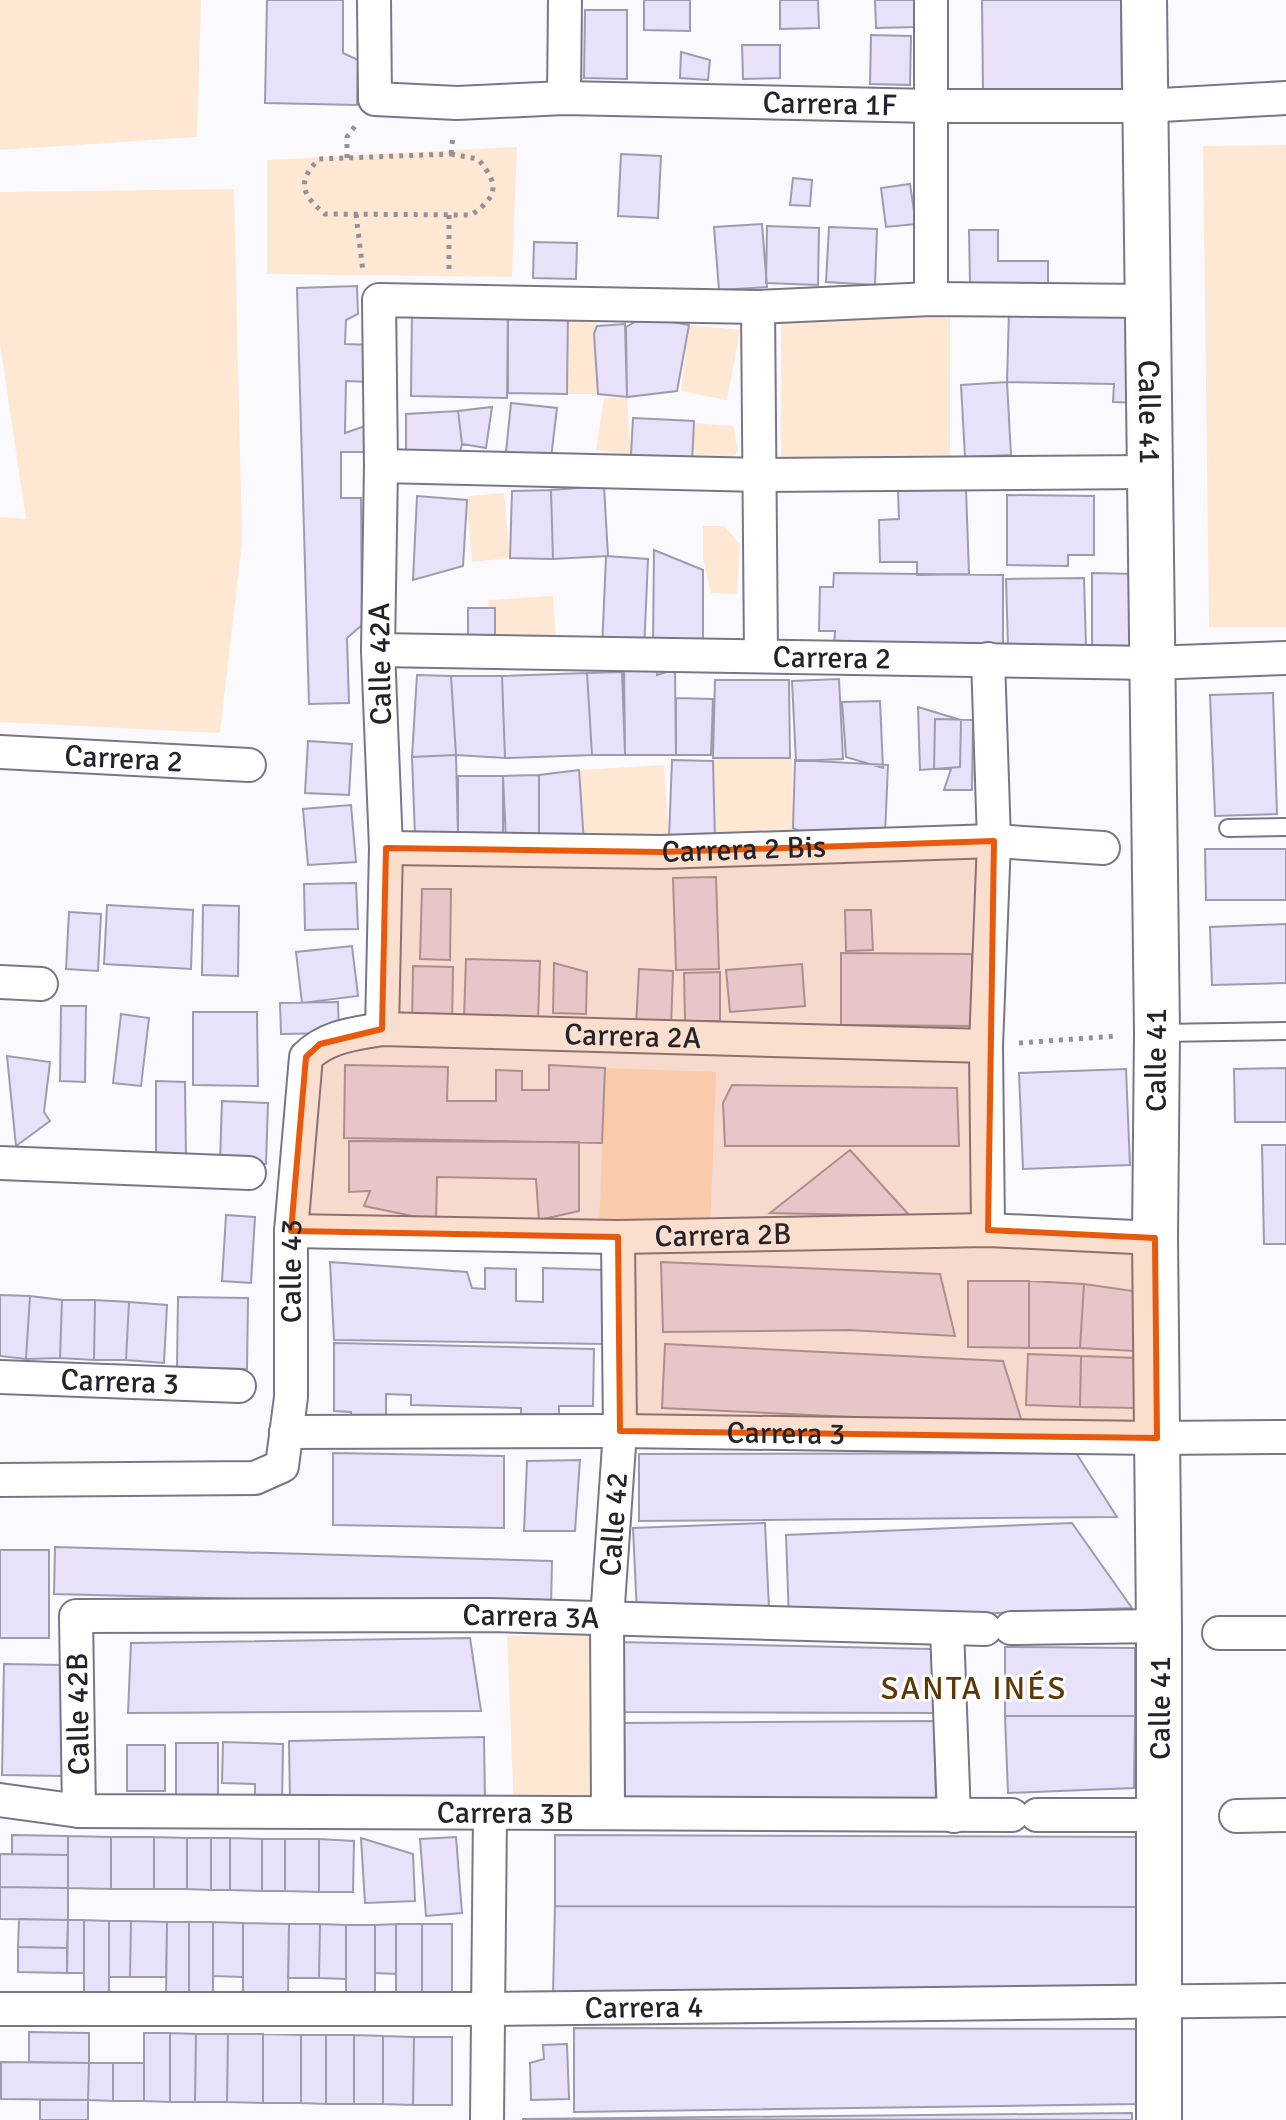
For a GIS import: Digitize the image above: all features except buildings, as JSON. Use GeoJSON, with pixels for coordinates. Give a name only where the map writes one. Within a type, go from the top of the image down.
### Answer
{"type":"FeatureCollection","features":[{"type":"Feature","properties":{"kind":"street","name":"Carrera 1F"},"geometry":{"type":"LineString","coordinates":[[374,0],[375,99],[457,103],[564,98],[931,106],[1144,106],[1286,98]]}},
{"type":"Feature","properties":{"kind":"street"},"geometry":{"type":"LineString","coordinates":[[564,98],[565,0]]}},
{"type":"Feature","properties":{"kind":"street"},"geometry":{"type":"LineString","coordinates":[[931,0],[931,299]]}},
{"type":"Feature","properties":{"kind":"street","name":"Calle 41"},"geometry":{"type":"LineString","coordinates":[[1144,0],[1157,1033],[1159,2120]]}},
{"type":"Feature","properties":{"kind":"street"},"geometry":{"type":"LineString","coordinates":[[379,300],[758,307],[931,299],[1148,301]]}},
{"type":"Feature","properties":{"kind":"street","name":"Calle 42A"},"geometry":{"type":"LineString","coordinates":[[379,300],[381,466],[378,650],[386,848],[382,1029]]}},
{"type":"Feature","properties":{"kind":"street"},"geometry":{"type":"LineString","coordinates":[[758,307],[761,655]]}},
{"type":"Feature","properties":{"kind":"street"},"geometry":{"type":"LineString","coordinates":[[381,466],[761,475],[1149,472]]}},
{"type":"Feature","properties":{"kind":"street","name":"Carrera 2"},"geometry":{"type":"LineString","coordinates":[[378,650],[1151,663],[1286,658]]}},
{"type":"Feature","properties":{"kind":"street"},"geometry":{"type":"LineString","coordinates":[[988,659],[994,841],[986,1046],[988,1230]]}},
{"type":"Feature","properties":{"kind":"street","name":"Carrera 2"},"geometry":{"type":"LineString","coordinates":[[0,752],[249,765]]}},
{"type":"Feature","properties":{"kind":"street","name":"Carrera 2 Bis"},"geometry":{"type":"LineString","coordinates":[[386,848],[661,852],[994,841],[1103,848]]}},
{"type":"Feature","properties":{"kind":"street"},"geometry":{"type":"LineString","coordinates":[[0,982],[41,984]]}},
{"type":"Feature","properties":{"kind":"street","name":"Carrera 2A"},"geometry":{"type":"LineString","coordinates":[[303,1075],[306,1057],[320,1044],[382,1029],[986,1046]]}},
{"type":"Feature","properties":{"kind":"street","name":"Calle 43"},"geometry":{"type":"LineString","coordinates":[[0,1480],[255,1478],[282,1466],[291,1397],[291,1231],[303,1075]]}},
{"type":"Feature","properties":{"kind":"street"},"geometry":{"type":"LineString","coordinates":[[0,1163],[249,1173]]}},
{"type":"Feature","properties":{"kind":"street","name":"Carrera 2B"},"geometry":{"type":"LineString","coordinates":[[291,1231],[618,1237],[988,1230],[1155,1238]]}},
{"type":"Feature","properties":{"kind":"street","name":"Calle 42"},"geometry":{"type":"LineString","coordinates":[[608,1812],[607,1619],[620,1431],[618,1237]]}},
{"type":"Feature","properties":{"kind":"street","name":"Carrera 3"},"geometry":{"type":"LineString","coordinates":[[0,1377],[239,1386]]}},
{"type":"Feature","properties":{"kind":"street","name":"Carrera 3"},"geometry":{"type":"LineString","coordinates":[[286,1432],[620,1431],[1286,1437]]}},
{"type":"Feature","properties":{"kind":"street","name":"Carrera 3A"},"geometry":{"type":"LineString","coordinates":[[76,1616],[489,1615],[947,1629],[1159,1626]]}},
{"type":"Feature","properties":{"kind":"street","name":"Calle 42B"},"geometry":{"type":"LineString","coordinates":[[76,1616],[79,1811]]}},
{"type":"Feature","properties":{"kind":"street"},"geometry":{"type":"LineString","coordinates":[[947,1629],[954,1816]]}},
{"type":"Feature","properties":{"kind":"street"},"geometry":{"type":"LineString","coordinates":[[1219,1633],[1286,1633]]}},
{"type":"Feature","properties":{"kind":"street","name":"Carrera 3B"},"geometry":{"type":"LineString","coordinates":[[0,1800],[79,1811],[1160,1815]]}},
{"type":"Feature","properties":{"kind":"street"},"geometry":{"type":"LineString","coordinates":[[487,2120],[490,1813]]}},
{"type":"Feature","properties":{"kind":"street"},"geometry":{"type":"LineString","coordinates":[[1236,1816],[1286,1815]]}},
{"type":"Feature","properties":{"kind":"street","name":"Carrera 4"},"geometry":{"type":"LineString","coordinates":[[0,2009],[488,2009],[1286,2000]]}},
{"type":"Feature","properties":{"kind":"lane"},"geometry":{"type":"LineString","coordinates":[[1228,828],[1286,827]]}},
{"type":"Feature","properties":{"kind":"lane"},"geometry":{"type":"LineString","coordinates":[[1157,1033],[1286,1031]]}},
{"type":"Feature","properties":{"kind":"path"},"geometry":{"type":"LineString","coordinates":[[451,154],[478,159],[492,175],[493,192],[487,204],[471,215],[449,214],[325,214],[309,201],[304,182],[308,169],[319,159],[451,154]]}},
{"type":"Feature","properties":{"kind":"path"},"geometry":{"type":"LineString","coordinates":[[356,214],[360,264],[367,284],[379,300]]}},
{"type":"Feature","properties":{"kind":"path"},"geometry":{"type":"LineString","coordinates":[[448,301],[449,214]]}},
{"type":"Feature","properties":{"kind":"path"},"geometry":{"type":"LineString","coordinates":[[986,1046],[1157,1033]]}},
{"type":"Feature","properties":{"kind":"highlighted area"},"geometry":{"type":"Polygon","coordinates":[[[994,841],[988,1230],[1155,1238],[1157,1438],[620,1431],[618,1237],[291,1231],[306,1057],[320,1044],[382,1029],[386,848],[661,852],[994,841]]]}},
{"type":"Feature","properties":{"kind":"shaded area"},"geometry":{"type":"Polygon","coordinates":[[[0,0],[201,0],[197,137],[0,150],[0,0]]]}},
{"type":"Feature","properties":{"kind":"shaded area"},"geometry":{"type":"Polygon","coordinates":[[[1286,145],[1286,627],[1209,627],[1203,146],[1286,145]]]}},
{"type":"Feature","properties":{"kind":"shaded area"},"geometry":{"type":"Polygon","coordinates":[[[517,147],[512,277],[267,274],[267,160],[517,147]]]}},
{"type":"Feature","properties":{"kind":"shaded area"},"geometry":{"type":"Polygon","coordinates":[[[234,189],[242,542],[220,733],[0,722],[0,517],[26,519],[0,344],[0,192],[234,189]]]}},
{"type":"Feature","properties":{"kind":"shaded area"},"geometry":{"type":"Polygon","coordinates":[[[567,311],[598,311],[598,394],[567,394],[567,311]]]}},
{"type":"Feature","properties":{"kind":"shaded area"},"geometry":{"type":"Polygon","coordinates":[[[781,317],[950,318],[950,463],[781,463],[781,317]]]}},
{"type":"Feature","properties":{"kind":"shaded area"},"geometry":{"type":"Polygon","coordinates":[[[689,325],[740,330],[727,400],[681,391],[689,325]]]}},
{"type":"Feature","properties":{"kind":"shaded area"},"geometry":{"type":"Polygon","coordinates":[[[627,397],[631,455],[596,450],[604,398],[627,397]]]}},
{"type":"Feature","properties":{"kind":"shaded area"},"geometry":{"type":"Polygon","coordinates":[[[693,423],[733,426],[738,451],[731,458],[729,470],[709,464],[694,451],[693,423]]]}},
{"type":"Feature","properties":{"kind":"shaded area"},"geometry":{"type":"Polygon","coordinates":[[[504,493],[510,558],[472,562],[467,505],[469,496],[504,493]]]}},
{"type":"Feature","properties":{"kind":"shaded area"},"geometry":{"type":"Polygon","coordinates":[[[703,526],[724,526],[740,544],[737,594],[711,593],[703,559],[703,526]]]}},
{"type":"Feature","properties":{"kind":"shaded area"},"geometry":{"type":"Polygon","coordinates":[[[553,596],[556,644],[491,648],[488,600],[553,596]]]}},
{"type":"Feature","properties":{"kind":"shaded area"},"geometry":{"type":"Polygon","coordinates":[[[713,758],[792,758],[793,828],[808,836],[715,841],[713,758]]]}},
{"type":"Feature","properties":{"kind":"shaded area"},"geometry":{"type":"Polygon","coordinates":[[[664,765],[669,838],[584,843],[579,770],[664,765]]]}},
{"type":"Feature","properties":{"kind":"shaded area"},"geometry":{"type":"Polygon","coordinates":[[[605,1068],[716,1072],[710,1234],[599,1229],[605,1068]]]}},
{"type":"Feature","properties":{"kind":"shaded area"},"geometry":{"type":"Polygon","coordinates":[[[603,1632],[604,1808],[514,1811],[507,1636],[603,1632]]]}},
{"type":"Feature","properties":{"kind":"district","name":"SANTA INÉS"},"geometry":{"type":"Point","coordinates":[974,1688]}}]}
